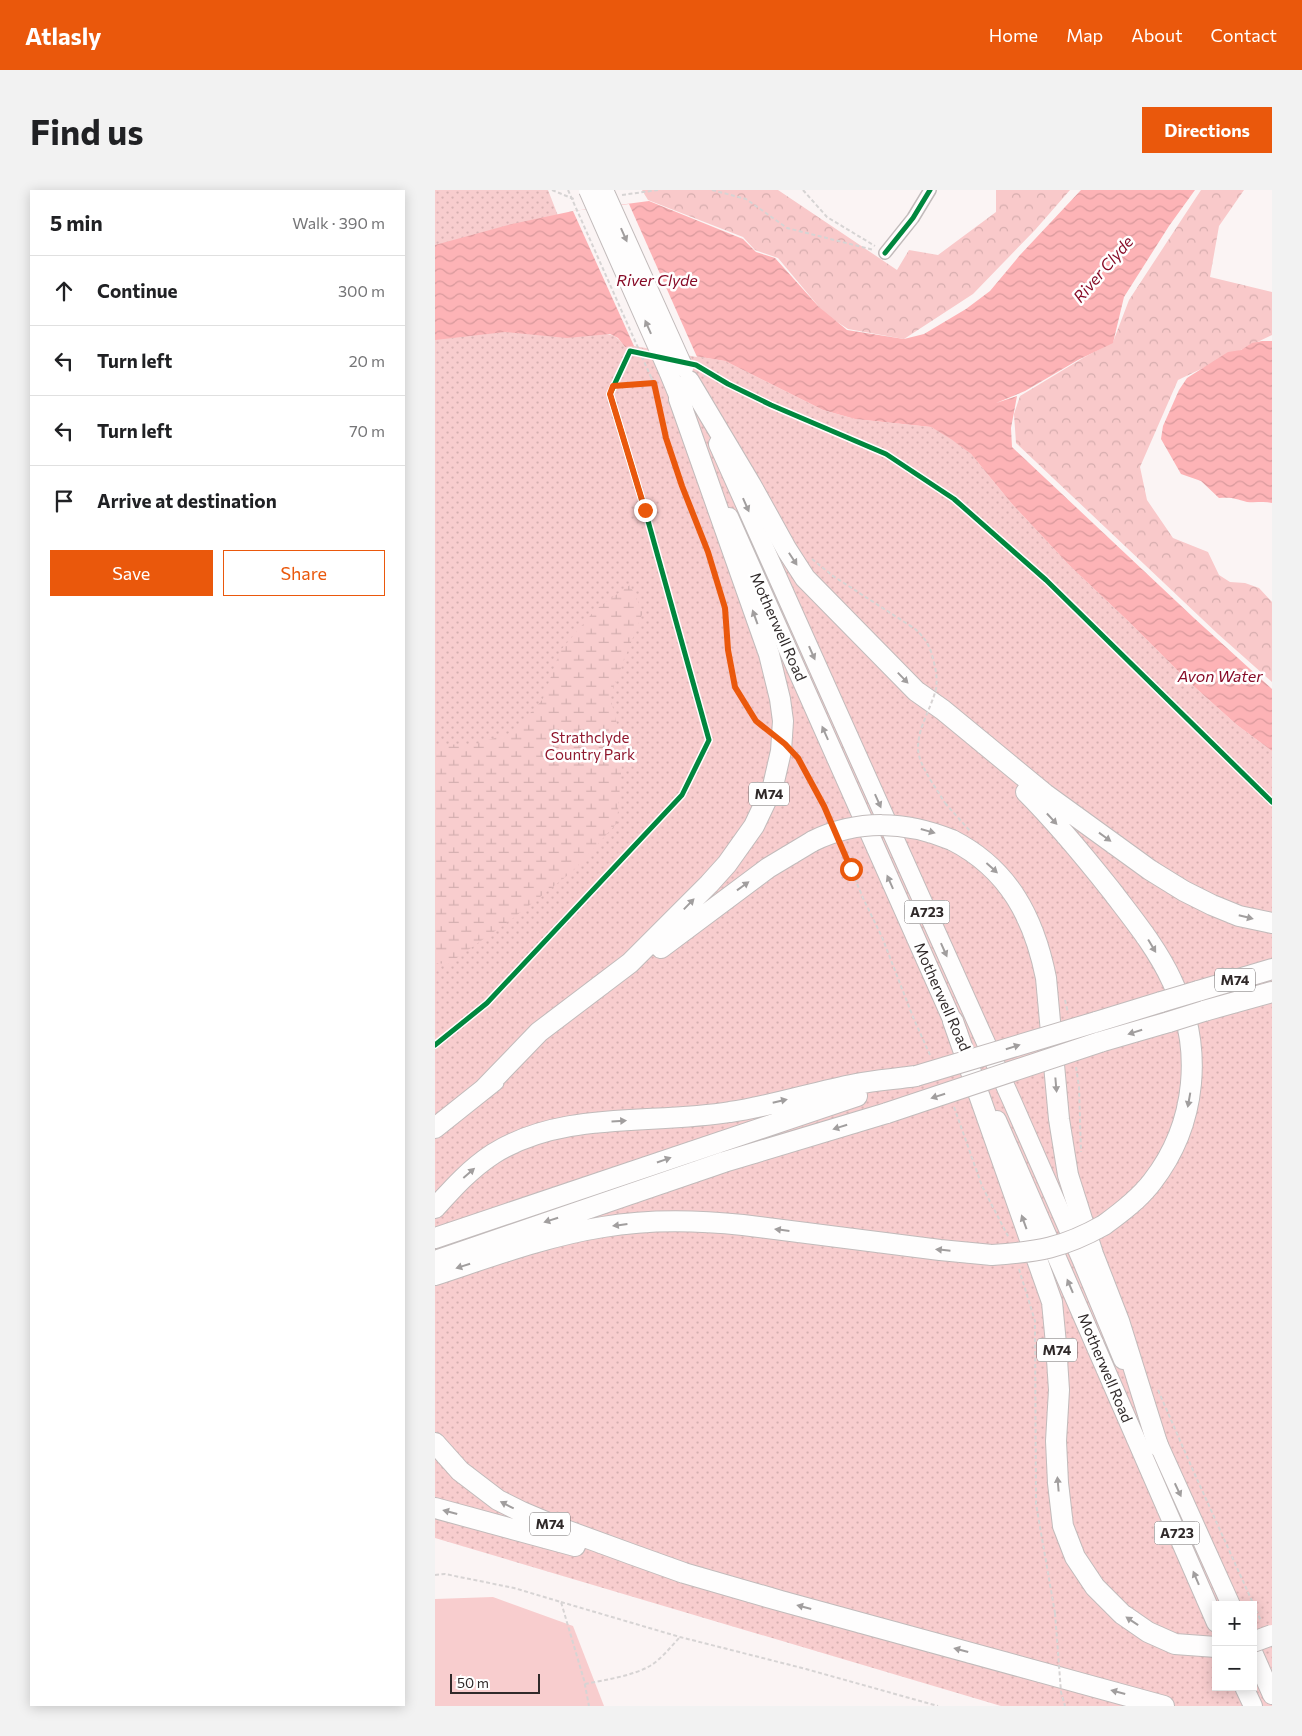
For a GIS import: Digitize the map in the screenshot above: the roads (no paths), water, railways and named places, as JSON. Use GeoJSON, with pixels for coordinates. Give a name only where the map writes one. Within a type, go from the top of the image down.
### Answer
{"type":"FeatureCollection","features":[{"type":"Feature","properties":{"kind":"highway"},"geometry":{"type":"LineString","coordinates":[[679,373],[751,485],[787,550],[805,578],[916,691],[943,710],[1045,794],[1151,870],[1212,905],[1239,916],[1272,923]]}},
{"type":"Feature","properties":{"kind":"highway","name":"M74"},"geometry":{"type":"LineString","coordinates":[[484,1089],[539,1032],[630,963],[709,884],[727,864],[754,826],[773,786],[781,751],[783,721],[781,699],[769,654],[679,399]]}},
{"type":"Feature","properties":{"kind":"highway"},"geometry":{"type":"LineString","coordinates":[[435,1275],[525,1246],[570,1234],[601,1227],[654,1221],[711,1222],[743,1225],[992,1255],[1023,1253],[1045,1250],[1083,1237],[1126,1209],[1151,1184],[1169,1158],[1187,1116],[1192,1084],[1192,1054],[1188,1025],[1173,982],[1147,938],[1072,841],[943,710]]}},
{"type":"Feature","properties":{"kind":"highway","name":"M74"},"geometry":{"type":"LineString","coordinates":[[435,1128],[585,1005],[695,921],[768,868],[813,841],[849,828],[886,824],[916,828],[952,840],[975,854],[1002,878],[1017,896],[1033,928],[1046,978],[1059,1119],[1068,1176],[1093,1254],[1119,1321],[1158,1446]]}},
{"type":"Feature","properties":{"kind":"highway","name":"M74"},"geometry":{"type":"LineString","coordinates":[[435,1238],[916,1076],[1272,969]]}},
{"type":"Feature","properties":{"kind":"highway","name":"M74"},"geometry":{"type":"LineString","coordinates":[[435,1261],[724,1162],[887,1113],[1101,1042],[1272,992]]}},
{"type":"Feature","properties":{"kind":"highway","name":"M74"},"geometry":{"type":"LineString","coordinates":[[953,1021],[1051,1302],[1057,1344],[1059,1390],[1056,1441],[1058,1483],[1063,1526],[1075,1557],[1095,1587],[1122,1614],[1148,1632],[1175,1644],[1212,1647]]}},
{"type":"Feature","properties":{"kind":"highway","name":"M74"},"geometry":{"type":"LineString","coordinates":[[435,1208],[468,1173],[493,1154],[515,1142],[550,1131],[580,1125],[704,1116],[731,1112],[856,1084],[916,1076]]}},
{"type":"Feature","properties":{"kind":"highway","name":"M74"},"geometry":{"type":"LineString","coordinates":[[435,1443],[460,1471],[498,1500],[560,1528],[684,1572],[781,1601],[1164,1706]]}},
{"type":"Feature","properties":{"kind":"highway","name":"M74"},"geometry":{"type":"LineString","coordinates":[[435,1508],[632,1562],[684,1572]]}},
{"type":"Feature","properties":{"kind":"highway"},"geometry":{"type":"LineString","coordinates":[[1257,1641],[1272,1635]]}},
{"type":"Feature","properties":{"kind":"main road","name":"A723"},"geometry":{"type":"LineString","coordinates":[[588,190],[679,373]]}},
{"type":"Feature","properties":{"kind":"main road","name":"A723"},"geometry":{"type":"LineString","coordinates":[[605,190],[679,373]]}},
{"type":"Feature","properties":{"kind":"main road","name":"Motherwell Road"},"geometry":{"type":"LineString","coordinates":[[679,373],[679,399],[1212,1614]]}},
{"type":"Feature","properties":{"kind":"main road","name":"Motherwell Road"},"geometry":{"type":"LineString","coordinates":[[679,373],[783,587],[1086,1270],[1158,1446],[1229,1601]]}},
{"type":"Feature","properties":{"kind":"main road"},"geometry":{"type":"LineString","coordinates":[[1257,1661],[1272,1695]]}},
{"type":"Feature","properties":{"kind":"main road"},"geometry":{"type":"LineString","coordinates":[[1246,1691],[1253,1706]]}},
{"type":"Feature","properties":{"kind":"street"},"geometry":{"type":"LineString","coordinates":[[885,253],[913,218],[930,190]]}},
{"type":"Feature","properties":{"kind":"water","name":"River Clyde"},"geometry":{"type":"Polygon","coordinates":[[[1081,190],[1195,190],[1169,226],[1124,297],[1113,343],[1078,360],[1025,391],[996,403],[1017,396],[1011,428],[1012,447],[1272,689],[1272,751],[1237,725],[1189,682],[1069,565],[1012,504],[971,454],[931,427],[855,419],[823,410],[725,361],[634,346],[625,347],[618,338],[610,334],[567,338],[505,332],[435,340],[435,245],[512,224],[573,211],[649,201],[743,239],[756,252],[775,258],[819,307],[847,330],[904,339],[924,334],[966,309],[990,291],[1020,255],[1081,190]]]}},
{"type":"Feature","properties":{"kind":"water"},"geometry":{"type":"Polygon","coordinates":[[[1272,341],[1272,503],[1219,498],[1201,481],[1181,474],[1161,439],[1163,426],[1179,390],[1187,378],[1228,352],[1241,350],[1252,343],[1272,341]]]}},
{"type":"Feature","properties":{"kind":"water label","name":"Avon Water"},"geometry":{"type":"Point","coordinates":[1220,676]}},
{"type":"Feature","properties":{"kind":"park label","name":"Strathclyde Country Park"},"geometry":{"type":"Point","coordinates":[590,746]}}]}
